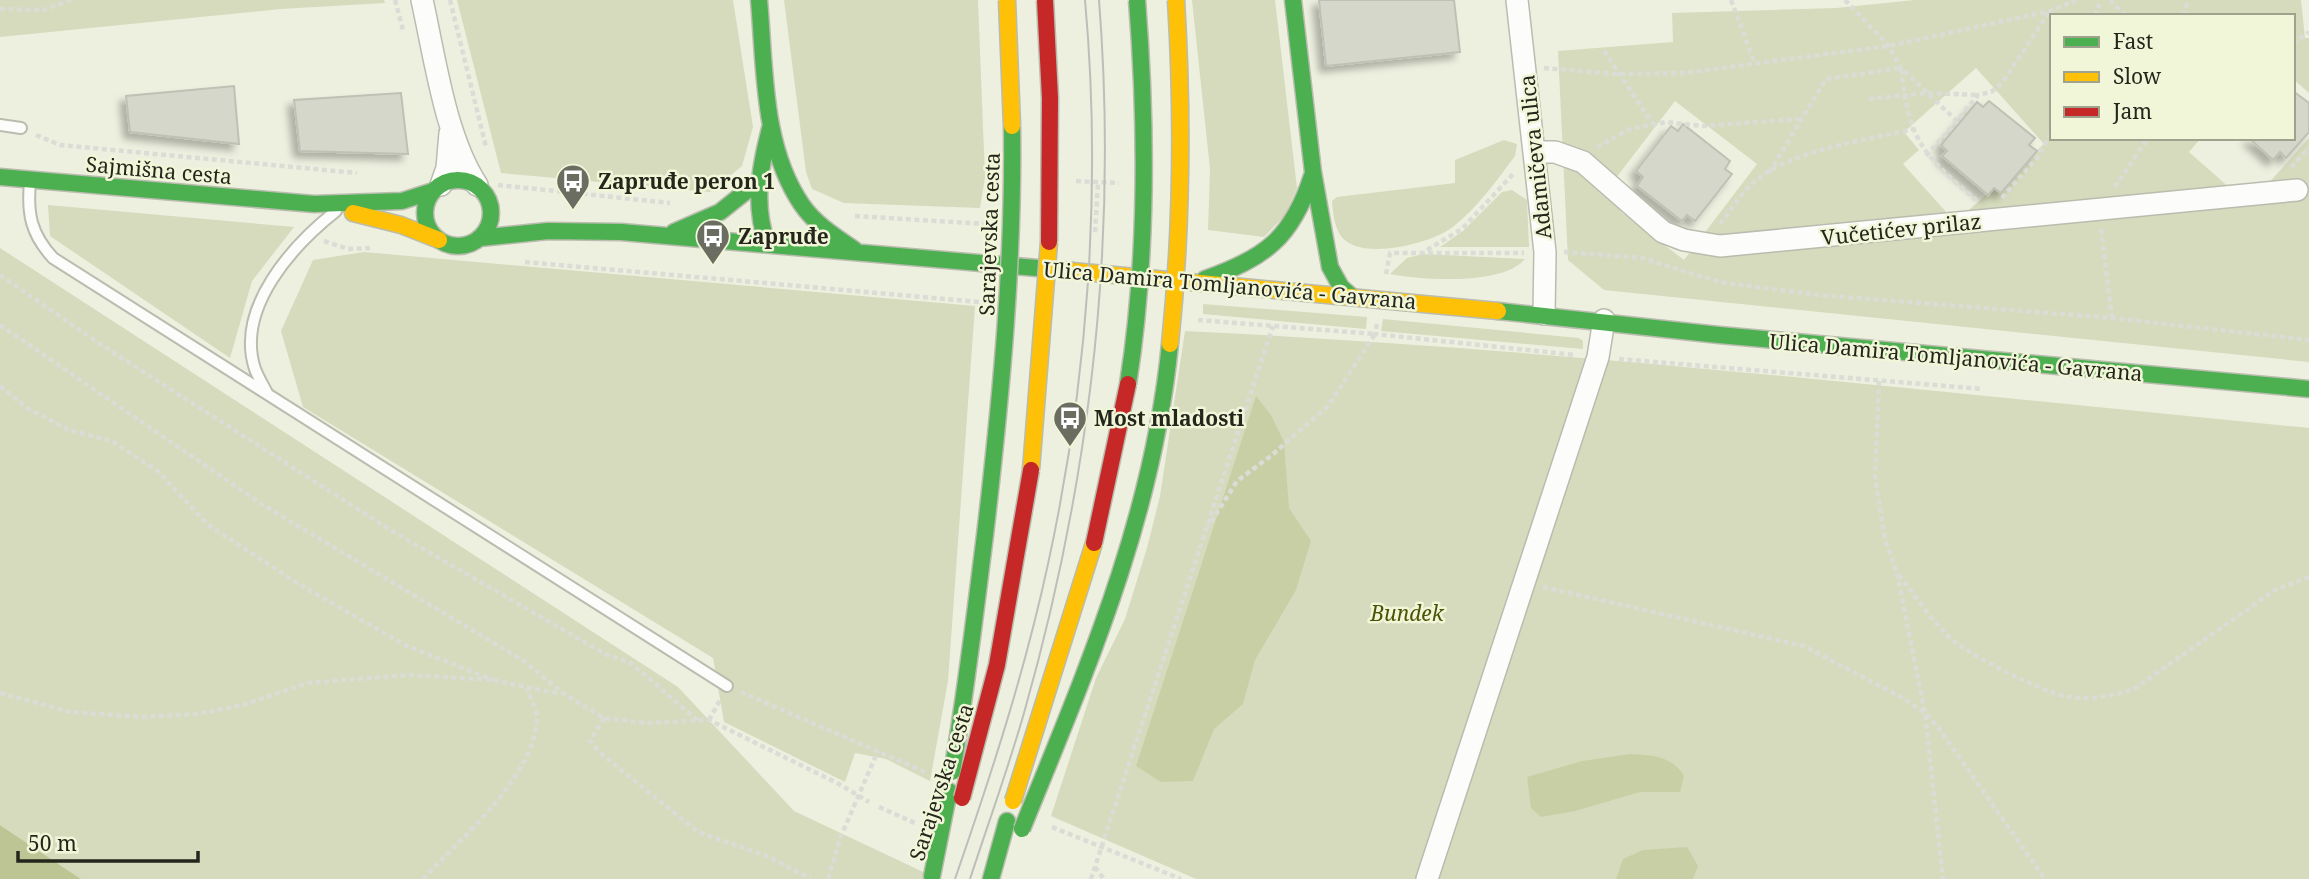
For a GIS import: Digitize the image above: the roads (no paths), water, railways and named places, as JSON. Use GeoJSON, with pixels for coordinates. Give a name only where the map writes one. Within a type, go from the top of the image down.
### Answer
{"type":"FeatureCollection","features":[{"type":"Feature","properties":{"kind":"main road"},"geometry":{"type":"LineString","coordinates":[[759,0],[772,120],[794,195],[813,218],[857,251]]}},
{"type":"Feature","properties":{"kind":"main road","name":"Sarajevska cesta"},"geometry":{"type":"LineString","coordinates":[[955,794],[1010,288],[1013,123],[1007,0]]}},
{"type":"Feature","properties":{"kind":"main road","name":"Sarajevska cesta"},"geometry":{"type":"LineString","coordinates":[[932,878],[955,794],[1003,645],[1036,450],[1051,180],[1045,0]]}},
{"type":"Feature","properties":{"kind":"main road"},"geometry":{"type":"LineString","coordinates":[[990,879],[1098,528],[1125,399],[1136,311],[1143,190],[1144,105],[1138,0]]}},
{"type":"Feature","properties":{"kind":"main road"},"geometry":{"type":"LineString","coordinates":[[997,879],[1022,829],[1110,611],[1140,514],[1171,330],[1181,187],[1182,104],[1176,0]]}},
{"type":"Feature","properties":{"kind":"main road"},"geometry":{"type":"LineString","coordinates":[[1293,0],[1313,172],[1329,267],[1341,287],[1350,295]]}},
{"type":"Feature","properties":{"kind":"main road"},"geometry":{"type":"LineString","coordinates":[[767,244],[759,218],[759,181],[772,120]]}},
{"type":"Feature","properties":{"kind":"main road"},"geometry":{"type":"LineString","coordinates":[[1197,281],[1234,269],[1276,246],[1298,218],[1313,172]]}},
{"type":"Feature","properties":{"kind":"main road","name":"Sajmišna cesta"},"geometry":{"type":"LineString","coordinates":[[0,177],[314,204],[402,201],[437,188]]}},
{"type":"Feature","properties":{"kind":"main road"},"geometry":{"type":"LineString","coordinates":[[767,244],[783,219],[789,195],[787,177]]}},
{"type":"Feature","properties":{"kind":"main road"},"geometry":{"type":"LineString","coordinates":[[509,209],[485,187],[464,180],[437,188],[427,201],[426,222],[439,240],[460,247],[480,238],[519,234],[615,232],[857,251]]}},
{"type":"Feature","properties":{"kind":"main road"},"geometry":{"type":"LineString","coordinates":[[665,235],[713,217],[759,181]]}},
{"type":"Feature","properties":{"kind":"main road"},"geometry":{"type":"LineString","coordinates":[[480,238],[491,219],[485,187]]}},
{"type":"Feature","properties":{"kind":"main road","name":"Sajmišna cesta"},"geometry":{"type":"LineString","coordinates":[[314,204],[401,225],[439,240]]}},
{"type":"Feature","properties":{"kind":"main road"},"geometry":{"type":"LineString","coordinates":[[534,215],[615,232]]}},
{"type":"Feature","properties":{"kind":"main road","name":"Ulica Damira Tomljanovića - Gavrana"},"geometry":{"type":"LineString","coordinates":[[857,251],[1545,314],[1719,335],[2309,388]]}},
{"type":"Feature","properties":{"kind":"street"},"geometry":{"type":"LineString","coordinates":[[422,0],[451,121],[464,162],[485,187]]}},
{"type":"Feature","properties":{"kind":"street","name":"Adamičeva ulica"},"geometry":{"type":"LineString","coordinates":[[1517,0],[1545,252],[1545,314]]}},
{"type":"Feature","properties":{"kind":"street"},"geometry":{"type":"LineString","coordinates":[[437,188],[447,168],[451,121]]}},
{"type":"Feature","properties":{"kind":"street","name":"Vučetićev prilaz"},"geometry":{"type":"LineString","coordinates":[[1534,152],[1571,155],[1583,162],[1663,232],[1704,244],[1738,245],[1990,216],[2297,190]]}},
{"type":"Feature","properties":{"kind":"street"},"geometry":{"type":"LineString","coordinates":[[1427,879],[1598,357],[1604,320]]}},
{"type":"Feature","properties":{"kind":"lane"},"geometry":{"type":"LineString","coordinates":[[0,125],[21,128]]}},
{"type":"Feature","properties":{"kind":"lane"},"geometry":{"type":"LineString","coordinates":[[30,180],[27,204],[32,229],[53,258],[727,686]]}},
{"type":"Feature","properties":{"kind":"lane"},"geometry":{"type":"LineString","coordinates":[[269,396],[254,367],[256,312],[271,283],[292,253],[310,232],[337,210]]}},
{"type":"Feature","properties":{"kind":"tram line"},"geometry":{"type":"LineString","coordinates":[[955,879],[1029,644],[1062,495],[1073,425],[1082,354],[1091,212],[1090,70],[1085,0]]}},
{"type":"Feature","properties":{"kind":"tram line"},"geometry":{"type":"LineString","coordinates":[[970,879],[1018,734],[1047,626],[1082,449],[1101,270],[1105,180],[1099,0]]}},
{"type":"Feature","properties":{"kind":"place","name":"Zapruđe peron 1"},"geometry":{"type":"Point","coordinates":[573,211]}},
{"type":"Feature","properties":{"kind":"place","name":"Zapruđe"},"geometry":{"type":"Point","coordinates":[713,266]}},
{"type":"Feature","properties":{"kind":"place","name":"Most mladosti"},"geometry":{"type":"Point","coordinates":[1070,448]}},
{"type":"Feature","properties":{"kind":"park label","name":"Bundek"},"geometry":{"type":"Point","coordinates":[1407,613]}}]}
